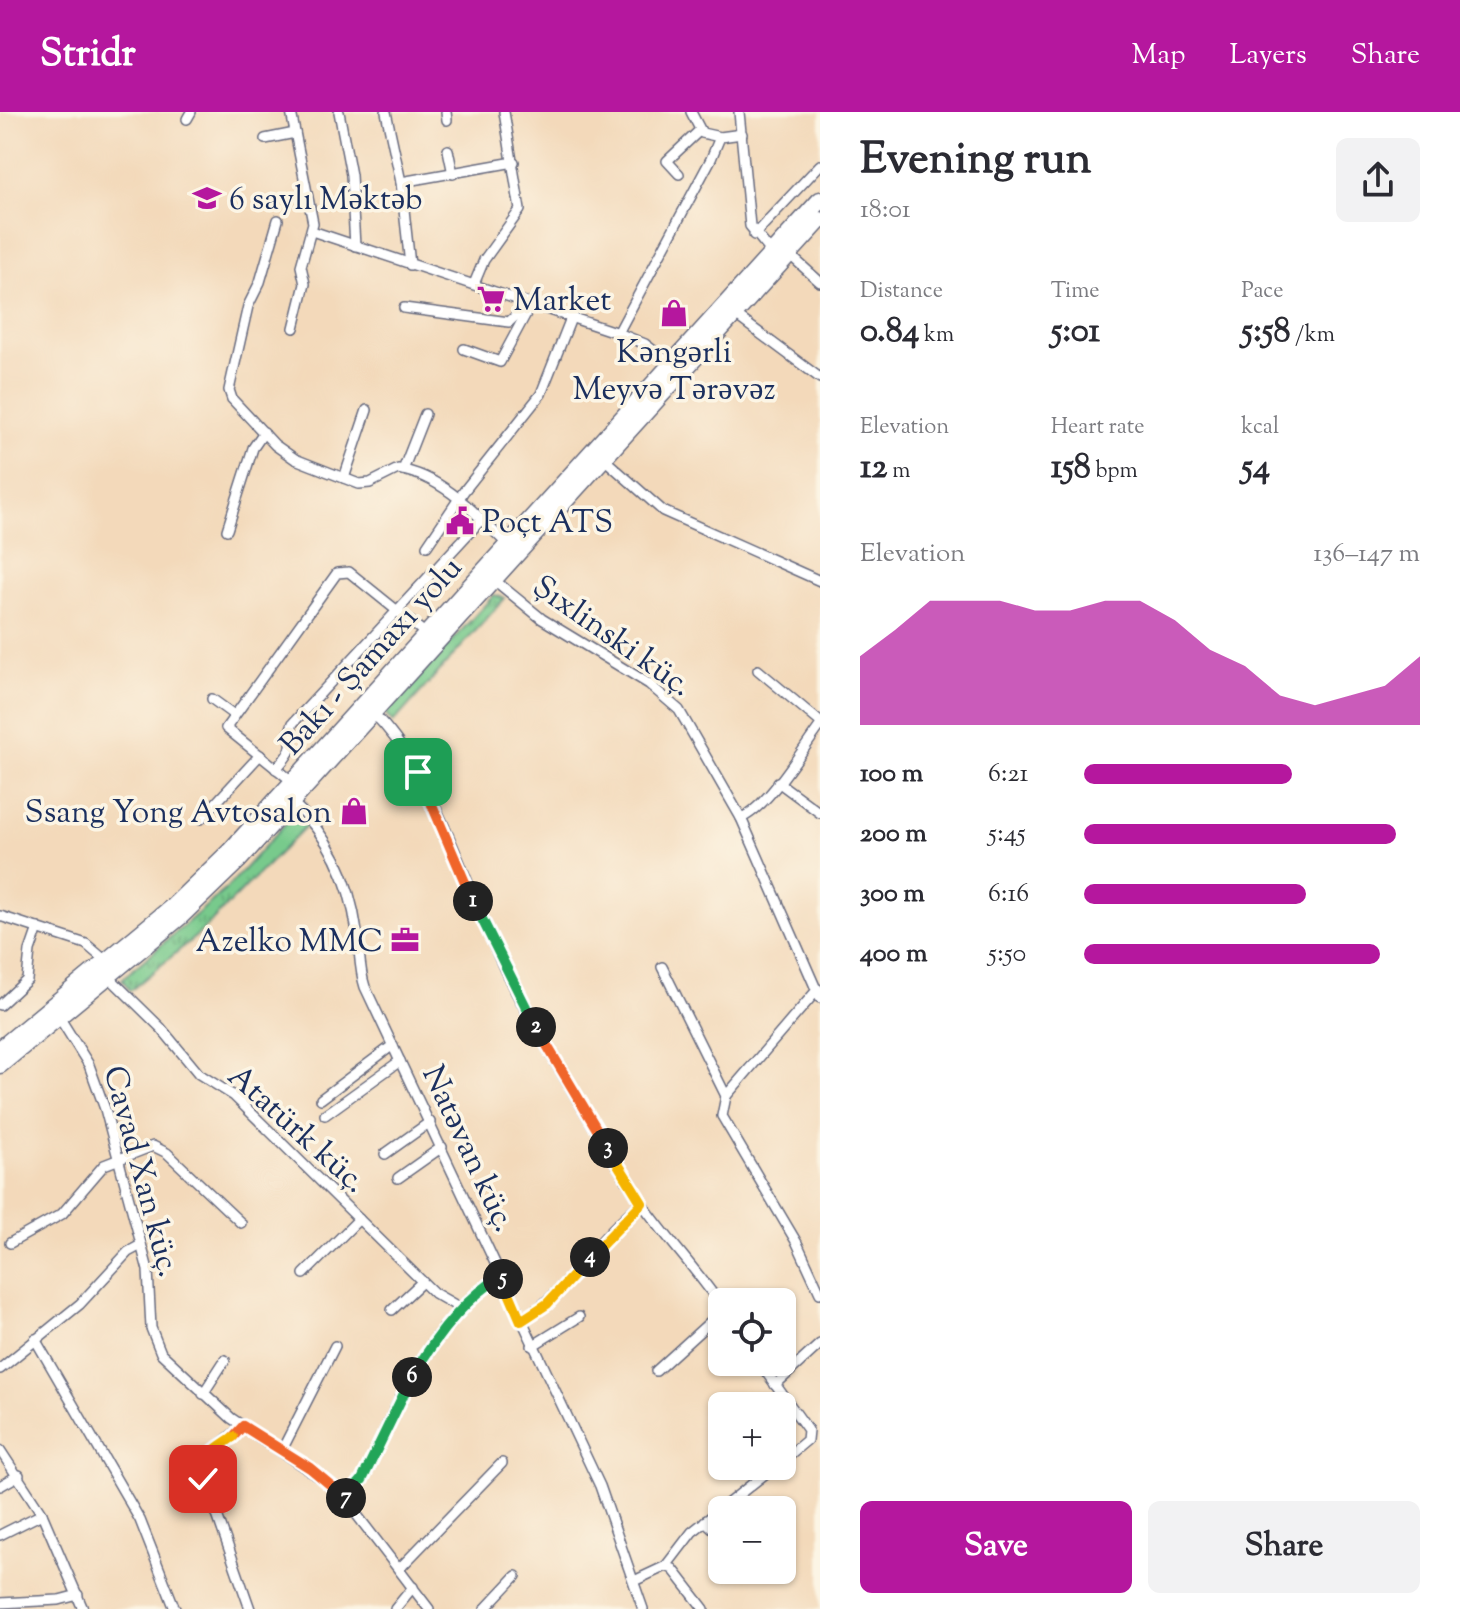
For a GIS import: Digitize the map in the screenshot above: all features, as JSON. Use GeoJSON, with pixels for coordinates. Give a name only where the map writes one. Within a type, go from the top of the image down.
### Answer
{"type":"FeatureCollection","features":[{"type":"Feature","properties":{"kind":"highway","name":"Bakı - Şamaxı yolu"},"geometry":{"type":"LineString","coordinates":[[0,1049],[108,970],[208,891],[734,314],[820,200]]}},
{"type":"Feature","properties":{"kind":"highway","name":"Bakı - Şamaxı yolu"},"geometry":{"type":"LineString","coordinates":[[0,1065],[59,1017],[208,873],[671,364],[780,254],[820,220]]}},
{"type":"Feature","properties":{"kind":"street"},"geometry":{"type":"LineString","coordinates":[[291,112],[312,231],[301,266],[305,284],[294,328]]}},
{"type":"Feature","properties":{"kind":"street"},"geometry":{"type":"LineString","coordinates":[[339,112],[351,175],[355,246]]}},
{"type":"Feature","properties":{"kind":"street"},"geometry":{"type":"LineString","coordinates":[[386,112],[401,182],[410,265]]}},
{"type":"Feature","properties":{"kind":"street"},"geometry":{"type":"LineString","coordinates":[[474,284],[484,260],[520,210],[504,112]]}},
{"type":"Feature","properties":{"kind":"street"},"geometry":{"type":"LineString","coordinates":[[691,112],[699,131]]}},
{"type":"Feature","properties":{"kind":"street"},"geometry":{"type":"LineString","coordinates":[[740,112],[750,226],[754,235],[820,282]]}},
{"type":"Feature","properties":{"kind":"street"},"geometry":{"type":"LineString","coordinates":[[699,131],[720,137],[742,134]]}},
{"type":"Feature","properties":{"kind":"street"},"geometry":{"type":"LineString","coordinates":[[679,174],[667,161],[699,131]]}},
{"type":"Feature","properties":{"kind":"street"},"geometry":{"type":"LineString","coordinates":[[265,139],[295,133]]}},
{"type":"Feature","properties":{"kind":"street"},"geometry":{"type":"LineString","coordinates":[[618,333],[720,137]]}},
{"type":"Feature","properties":{"kind":"street"},"geometry":{"type":"LineString","coordinates":[[448,150],[453,174]]}},
{"type":"Feature","properties":{"kind":"street"},"geometry":{"type":"LineString","coordinates":[[401,182],[514,162]]}},
{"type":"Feature","properties":{"kind":"street"},"geometry":{"type":"LineString","coordinates":[[754,235],[820,165]]}},
{"type":"Feature","properties":{"kind":"street"},"geometry":{"type":"LineString","coordinates":[[278,220],[260,282],[248,306],[229,390],[232,399],[295,459],[365,484],[403,470],[460,499],[508,545]]}},
{"type":"Feature","properties":{"kind":"street"},"geometry":{"type":"LineString","coordinates":[[312,231],[618,333],[645,344],[671,364]]}},
{"type":"Feature","properties":{"kind":"street"},"geometry":{"type":"LineString","coordinates":[[404,308],[509,322],[530,304]]}},
{"type":"Feature","properties":{"kind":"street"},"geometry":{"type":"LineString","coordinates":[[464,349],[500,362],[530,304]]}},
{"type":"Feature","properties":{"kind":"street"},"geometry":{"type":"LineString","coordinates":[[734,314],[820,378]]}},
{"type":"Feature","properties":{"kind":"street"},"geometry":{"type":"LineString","coordinates":[[427,546],[541,394],[571,318]]}},
{"type":"Feature","properties":{"kind":"street"},"geometry":{"type":"LineString","coordinates":[[344,478],[367,410]]}},
{"type":"Feature","properties":{"kind":"street"},"geometry":{"type":"LineString","coordinates":[[403,470],[425,414]]}},
{"type":"Feature","properties":{"kind":"street"},"geometry":{"type":"LineString","coordinates":[[227,530],[253,448],[264,432]]}},
{"type":"Feature","properties":{"kind":"street"},"geometry":{"type":"LineString","coordinates":[[603,458],[663,511],[820,581]]}},
{"type":"Feature","properties":{"kind":"street"},"geometry":{"type":"LineString","coordinates":[[276,769],[291,751],[293,744],[289,734],[293,723],[482,519]]}},
{"type":"Feature","properties":{"kind":"street"},"geometry":{"type":"LineString","coordinates":[[293,782],[226,728],[337,573],[349,572],[426,634]]}},
{"type":"Feature","properties":{"kind":"street","name":"Şıxlinski küç."},"geometry":{"type":"LineString","coordinates":[[493,579],[542,619],[649,684],[679,710],[741,818],[819,992]]}},
{"type":"Feature","properties":{"kind":"street"},"geometry":{"type":"LineString","coordinates":[[741,818],[753,811],[778,782],[820,724],[758,670]]}},
{"type":"Feature","properties":{"kind":"street"},"geometry":{"type":"LineString","coordinates":[[212,699],[234,715]]}},
{"type":"Feature","properties":{"kind":"street"},"geometry":{"type":"LineString","coordinates":[[372,712],[399,739],[412,761],[514,989],[642,1203],[708,1290]]}},
{"type":"Feature","properties":{"kind":"street"},"geometry":{"type":"LineString","coordinates":[[201,819],[260,755]]}},
{"type":"Feature","properties":{"kind":"street"},"geometry":{"type":"LineString","coordinates":[[778,782],[820,813]]}},
{"type":"Feature","properties":{"kind":"street","name":"Natəvan küç."},"geometry":{"type":"LineString","coordinates":[[292,802],[316,823],[332,849],[355,919],[361,977],[600,1486],[643,1609]]}},
{"type":"Feature","properties":{"kind":"street","name":"Atatürk küç."},"geometry":{"type":"LineString","coordinates":[[0,916],[86,944],[199,1074],[234,1096],[422,1282],[462,1309]]}},
{"type":"Feature","properties":{"kind":"street"},"geometry":{"type":"LineString","coordinates":[[0,1005],[27,980],[30,951],[38,928]]}},
{"type":"Feature","properties":{"kind":"street"},"geometry":{"type":"LineString","coordinates":[[662,967],[726,1096]]}},
{"type":"Feature","properties":{"kind":"street"},"geometry":{"type":"LineString","coordinates":[[819,992],[726,1096],[722,1116],[797,1243],[820,1293]]}},
{"type":"Feature","properties":{"kind":"street","name":"Cavad Xan küç."},"geometry":{"type":"LineString","coordinates":[[59,1017],[89,1065],[119,1157],[148,1270],[153,1338],[170,1363],[203,1394],[243,1426],[324,1478],[347,1499],[429,1609]]}},
{"type":"Feature","properties":{"kind":"street"},"geometry":{"type":"LineString","coordinates":[[321,1099],[393,1045]]}},
{"type":"Feature","properties":{"kind":"street"},"geometry":{"type":"LineString","coordinates":[[325,1115],[400,1061]]}},
{"type":"Feature","properties":{"kind":"street"},"geometry":{"type":"LineString","coordinates":[[385,1154],[430,1122]]}},
{"type":"Feature","properties":{"kind":"street"},"geometry":{"type":"LineString","coordinates":[[10,1243],[62,1214],[95,1172],[119,1157],[142,1148],[159,1147],[241,1223]]}},
{"type":"Feature","properties":{"kind":"street"},"geometry":{"type":"LineString","coordinates":[[398,1178],[442,1147]]}},
{"type":"Feature","properties":{"kind":"street"},"geometry":{"type":"LineString","coordinates":[[521,1321],[547,1304],[621,1221],[642,1203]]}},
{"type":"Feature","properties":{"kind":"street"},"geometry":{"type":"LineString","coordinates":[[304,1274],[359,1219]]}},
{"type":"Feature","properties":{"kind":"street"},"geometry":{"type":"LineString","coordinates":[[0,1369],[97,1289],[128,1252],[141,1245]]}},
{"type":"Feature","properties":{"kind":"street"},"geometry":{"type":"LineString","coordinates":[[347,1499],[362,1480],[428,1350],[462,1309],[502,1276]]}},
{"type":"Feature","properties":{"kind":"street"},"geometry":{"type":"LineString","coordinates":[[392,1310],[422,1282]]}},
{"type":"Feature","properties":{"kind":"street"},"geometry":{"type":"LineString","coordinates":[[532,1346],[579,1317]]}},
{"type":"Feature","properties":{"kind":"street"},"geometry":{"type":"LineString","coordinates":[[656,1371],[708,1322]]}},
{"type":"Feature","properties":{"kind":"street"},"geometry":{"type":"LineString","coordinates":[[35,1339],[140,1520],[175,1609]]}},
{"type":"Feature","properties":{"kind":"street"},"geometry":{"type":"LineString","coordinates":[[775,1385],[820,1344]]}},
{"type":"Feature","properties":{"kind":"street"},"geometry":{"type":"LineString","coordinates":[[282,1450],[335,1346]]}},
{"type":"Feature","properties":{"kind":"street"},"geometry":{"type":"LineString","coordinates":[[203,1394],[225,1360]]}},
{"type":"Feature","properties":{"kind":"street"},"geometry":{"type":"LineString","coordinates":[[769,1376],[780,1392]]}},
{"type":"Feature","properties":{"kind":"street"},"geometry":{"type":"LineString","coordinates":[[796,1416],[809,1436],[796,1451]]}},
{"type":"Feature","properties":{"kind":"street"},"geometry":{"type":"LineString","coordinates":[[243,1426],[205,1457],[201,1469],[250,1609]]}},
{"type":"Feature","properties":{"kind":"street"},"geometry":{"type":"LineString","coordinates":[[0,1450],[42,1514],[83,1609]]}},
{"type":"Feature","properties":{"kind":"street"},"geometry":{"type":"LineString","coordinates":[[399,1569],[502,1463]]}},
{"type":"Feature","properties":{"kind":"street"},"geometry":{"type":"LineString","coordinates":[[0,1486],[19,1475]]}},
{"type":"Feature","properties":{"kind":"street"},"geometry":{"type":"LineString","coordinates":[[634,1581],[666,1566],[674,1551],[705,1521],[757,1480]]}},
{"type":"Feature","properties":{"kind":"street"},"geometry":{"type":"LineString","coordinates":[[0,1535],[42,1514]]}},
{"type":"Feature","properties":{"kind":"street"},"geometry":{"type":"LineString","coordinates":[[705,1521],[708,1524]]}},
{"type":"Feature","properties":{"kind":"street"},"geometry":{"type":"LineString","coordinates":[[666,1566],[680,1573],[704,1609]]}},
{"type":"Feature","properties":{"kind":"street"},"geometry":{"type":"LineString","coordinates":[[485,1609],[516,1576]]}},
{"type":"Feature","properties":{"kind":"street"},"geometry":{"type":"LineString","coordinates":[[395,1609],[413,1587]]}},
{"type":"Feature","properties":{"kind":"street"},"geometry":{"type":"LineString","coordinates":[[0,1603],[59,1600],[78,1595]]}},
{"type":"Feature","properties":{"kind":"green space"},"geometry":{"type":"Polygon","coordinates":[[[494,595],[505,598],[393,723],[385,714],[494,595]]]}},
{"type":"Feature","properties":{"kind":"green space"},"geometry":{"type":"Polygon","coordinates":[[[293,815],[308,824],[201,932],[130,991],[122,979],[227,888],[293,815]]]}},
{"type":"Feature","properties":{"kind":"place","name":"6 saylı Məktəb"},"geometry":{"type":"Point","coordinates":[207,198]}},
{"type":"Feature","properties":{"kind":"place","name":"Market"},"geometry":{"type":"Point","coordinates":[491,299]}},
{"type":"Feature","properties":{"kind":"place","name":"Kəngərli Meyvə Tərəvəz"},"geometry":{"type":"Point","coordinates":[674,313]}},
{"type":"Feature","properties":{"kind":"place","name":"Poçt ATS"},"geometry":{"type":"Point","coordinates":[460,521]}},
{"type":"Feature","properties":{"kind":"place","name":"Ssang Yong Avtosalon"},"geometry":{"type":"Point","coordinates":[354,811]}},
{"type":"Feature","properties":{"kind":"place","name":"Azelko MMC"},"geometry":{"type":"Point","coordinates":[405,940]}},
{"type":"Feature","properties":{"kind":"route"},"geometry":{"type":"LineString","coordinates":[[203,1479],[201,1469],[205,1457],[243,1426],[310,1468],[347,1499],[362,1480],[428,1350],[462,1309],[488,1284],[502,1276],[521,1321],[547,1304],[621,1221],[642,1203],[514,989],[418,772]]}}]}
